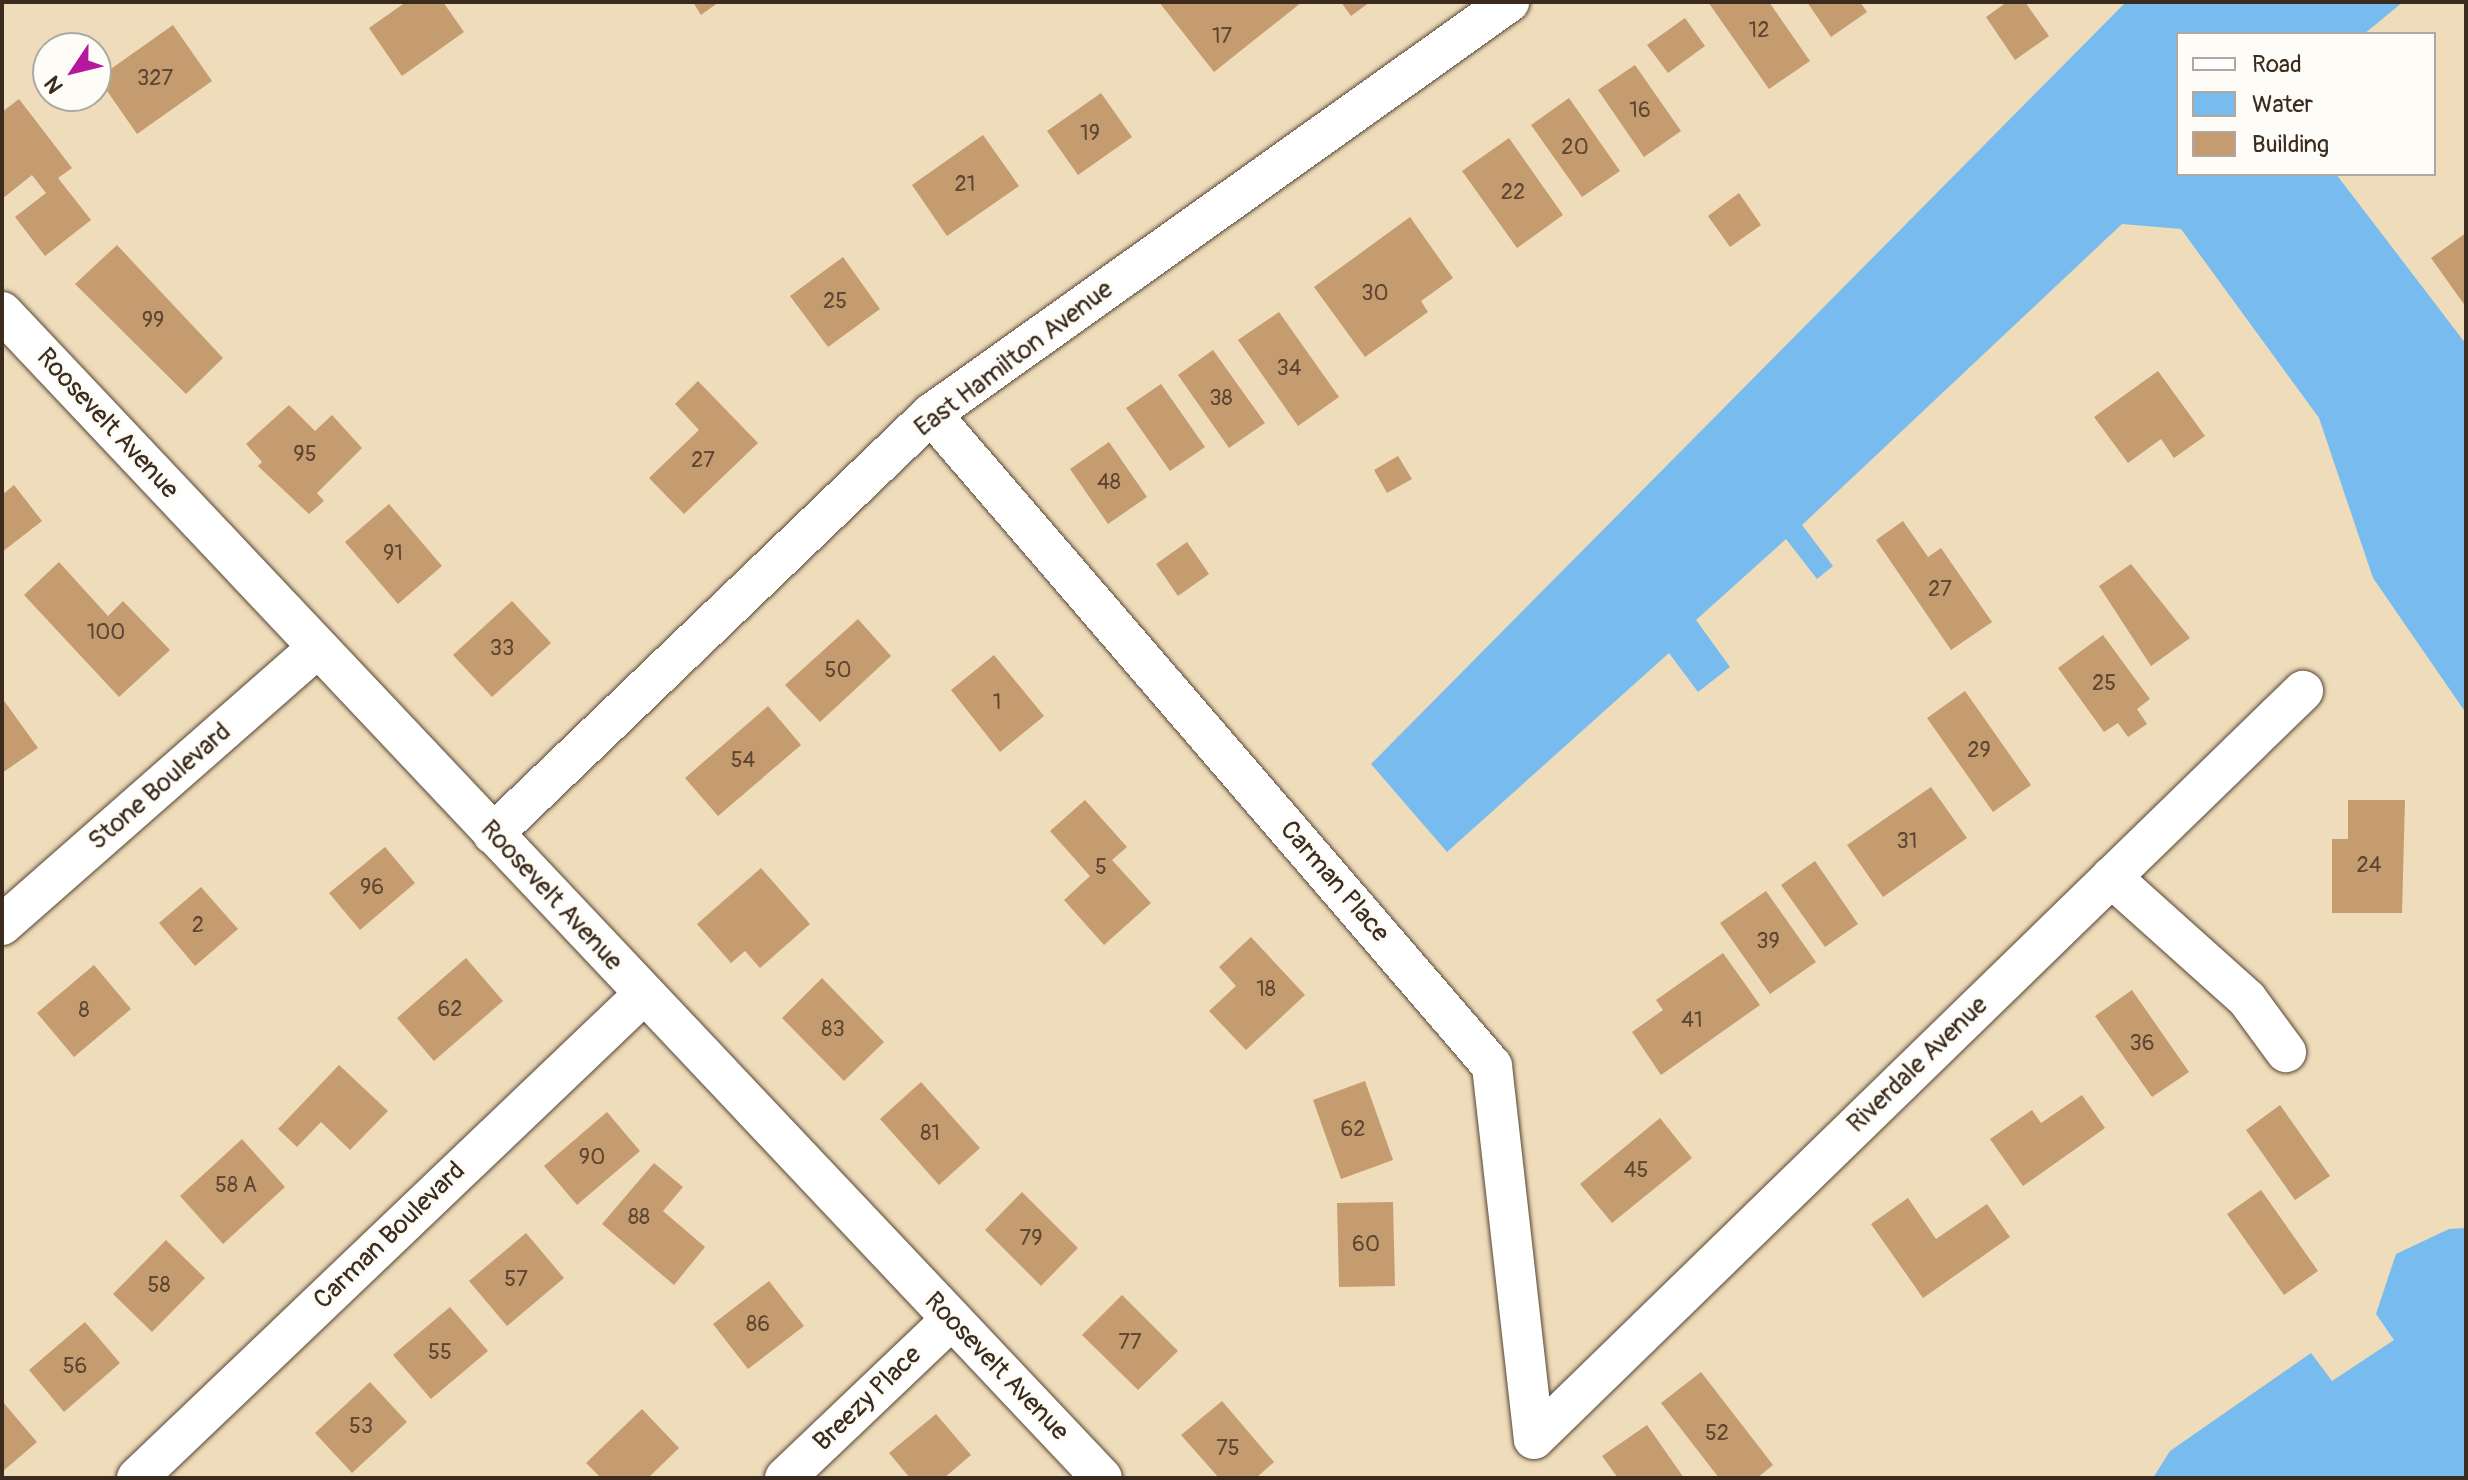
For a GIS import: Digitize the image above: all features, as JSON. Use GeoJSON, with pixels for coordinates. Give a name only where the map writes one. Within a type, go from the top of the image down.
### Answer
{"type":"FeatureCollection","features":[{"type":"Feature","properties":{"kind":"street","name":"East Hamilton Avenue"},"geometry":{"type":"LineString","coordinates":[[493,834],[931,414],[1509,2]]}},
{"type":"Feature","properties":{"kind":"street","name":"Roosevelt Avenue"},"geometry":{"type":"LineString","coordinates":[[2,312],[643,995],[1102,1478]]}},
{"type":"Feature","properties":{"kind":"street","name":"Carman Place"},"geometry":{"type":"LineString","coordinates":[[931,414],[1492,1066],[1534,1439]]}},
{"type":"Feature","properties":{"kind":"street","name":"Stone Boulevard"},"geometry":{"type":"LineString","coordinates":[[2,925],[317,648]]}},
{"type":"Feature","properties":{"kind":"street","name":"Riverdale Avenue"},"geometry":{"type":"LineString","coordinates":[[1534,1439],[2303,691]]}},
{"type":"Feature","properties":{"kind":"street"},"geometry":{"type":"LineString","coordinates":[[2111,877],[2247,999],[2286,1052]]}},
{"type":"Feature","properties":{"kind":"street","name":"Carman Boulevard"},"geometry":{"type":"LineString","coordinates":[[137,1478],[643,995]]}},
{"type":"Feature","properties":{"kind":"street","name":"Breezy Place"},"geometry":{"type":"LineString","coordinates":[[785,1478],[951,1320]]}},
{"type":"Feature","properties":{"kind":"water"},"geometry":{"type":"Polygon","coordinates":[[[2126,2],[2403,2],[2366,32],[2176,32],[2176,176],[2338,176],[2466,344],[2466,713],[2373,578],[2319,418],[2181,229],[2122,224],[1802,525],[1833,566],[1817,579],[1786,539],[1696,620],[1730,667],[1698,692],[1669,653],[1447,852],[1371,764],[2126,2]]]}},
{"type":"Feature","properties":{"kind":"water"},"geometry":{"type":"Polygon","coordinates":[[[2466,1228],[2466,1478],[2153,1478],[2170,1451],[2311,1353],[2332,1381],[2394,1340],[2376,1314],[2396,1254],[2449,1229],[2466,1228]]]}},
{"type":"Feature","properties":{"kind":"building"},"geometry":{"type":"Polygon","coordinates":[[[406,2],[443,2],[464,32],[402,76],[369,28],[406,2]]]}},
{"type":"Feature","properties":{"kind":"building"},"geometry":{"type":"Polygon","coordinates":[[[693,2],[719,2],[701,15],[693,2]]]}},
{"type":"Feature","properties":{"kind":"building"},"geometry":{"type":"Polygon","coordinates":[[[1159,2],[1302,2],[1214,72],[1159,2]]]}},
{"type":"Feature","properties":{"kind":"building"},"geometry":{"type":"Polygon","coordinates":[[[1341,2],[1370,2],[1351,16],[1341,2]]]}},
{"type":"Feature","properties":{"kind":"building"},"geometry":{"type":"Polygon","coordinates":[[[1708,2],[1769,2],[1810,61],[1769,89],[1708,2]]]}},
{"type":"Feature","properties":{"kind":"building"},"geometry":{"type":"Polygon","coordinates":[[[1807,2],[1860,2],[1867,12],[1831,37],[1807,2]]]}},
{"type":"Feature","properties":{"kind":"building"},"geometry":{"type":"Polygon","coordinates":[[[2007,2],[2025,2],[2049,36],[2015,60],[1986,17],[2007,2]]]}},
{"type":"Feature","properties":{"kind":"building"},"geometry":{"type":"Polygon","coordinates":[[[1685,18],[1705,46],[1668,73],[1647,45],[1685,18]]]}},
{"type":"Feature","properties":{"kind":"building"},"geometry":{"type":"Polygon","coordinates":[[[173,25],[212,81],[137,134],[112,98],[112,68],[173,25]]]}},
{"type":"Feature","properties":{"kind":"building"},"geometry":{"type":"Polygon","coordinates":[[[1635,65],[1681,131],[1644,157],[1598,90],[1635,65]]]}},
{"type":"Feature","properties":{"kind":"building"},"geometry":{"type":"Polygon","coordinates":[[[1101,93],[1132,137],[1078,175],[1047,131],[1101,93]]]}},
{"type":"Feature","properties":{"kind":"building"},"geometry":{"type":"Polygon","coordinates":[[[1569,98],[1620,171],[1582,197],[1531,125],[1569,98]]]}},
{"type":"Feature","properties":{"kind":"building"},"geometry":{"type":"Polygon","coordinates":[[[19,99],[72,168],[58,178],[91,220],[45,256],[15,217],[46,193],[32,175],[2,199],[2,112],[19,99]]]}},
{"type":"Feature","properties":{"kind":"building"},"geometry":{"type":"Polygon","coordinates":[[[983,135],[1019,186],[947,236],[912,185],[983,135]]]}},
{"type":"Feature","properties":{"kind":"building"},"geometry":{"type":"Polygon","coordinates":[[[1509,138],[1563,215],[1517,248],[1462,171],[1509,138]]]}},
{"type":"Feature","properties":{"kind":"building"},"geometry":{"type":"Polygon","coordinates":[[[1739,193],[1761,225],[1730,247],[1708,216],[1739,193]]]}},
{"type":"Feature","properties":{"kind":"building"},"geometry":{"type":"Polygon","coordinates":[[[1410,217],[1453,278],[1421,301],[1428,312],[1365,357],[1314,287],[1410,217]]]}},
{"type":"Feature","properties":{"kind":"building"},"geometry":{"type":"Polygon","coordinates":[[[2466,233],[2466,307],[2431,258],[2466,233]]]}},
{"type":"Feature","properties":{"kind":"building"},"geometry":{"type":"Polygon","coordinates":[[[117,245],[223,358],[186,394],[75,284],[117,245]]]}},
{"type":"Feature","properties":{"kind":"building"},"geometry":{"type":"Polygon","coordinates":[[[843,257],[880,309],[828,347],[790,296],[843,257]]]}},
{"type":"Feature","properties":{"kind":"building"},"geometry":{"type":"Polygon","coordinates":[[[1279,312],[1339,397],[1298,426],[1238,340],[1279,312]]]}},
{"type":"Feature","properties":{"kind":"building"},"geometry":{"type":"Polygon","coordinates":[[[1213,350],[1265,423],[1229,448],[1178,375],[1213,350]]]}},
{"type":"Feature","properties":{"kind":"building"},"geometry":{"type":"Polygon","coordinates":[[[2158,371],[2205,436],[2174,458],[2161,439],[2128,463],[2094,417],[2158,371]]]}},
{"type":"Feature","properties":{"kind":"building"},"geometry":{"type":"Polygon","coordinates":[[[698,381],[758,443],[684,514],[649,478],[699,430],[675,404],[698,381]]]}},
{"type":"Feature","properties":{"kind":"building"},"geometry":{"type":"Polygon","coordinates":[[[1161,384],[1205,447],[1170,471],[1126,408],[1161,384]]]}},
{"type":"Feature","properties":{"kind":"building"},"geometry":{"type":"Polygon","coordinates":[[[289,405],[315,431],[332,415],[362,448],[317,493],[324,501],[309,514],[258,466],[262,462],[246,444],[289,405]]]}},
{"type":"Feature","properties":{"kind":"building"},"geometry":{"type":"Polygon","coordinates":[[[1109,442],[1147,497],[1108,524],[1070,469],[1109,442]]]}},
{"type":"Feature","properties":{"kind":"building"},"geometry":{"type":"Polygon","coordinates":[[[1398,456],[1412,479],[1387,493],[1374,470],[1398,456]]]}},
{"type":"Feature","properties":{"kind":"building"},"geometry":{"type":"Polygon","coordinates":[[[14,485],[42,521],[2,552],[2,495],[14,485]]]}},
{"type":"Feature","properties":{"kind":"building"},"geometry":{"type":"Polygon","coordinates":[[[389,504],[442,566],[398,604],[345,542],[389,504]]]}},
{"type":"Feature","properties":{"kind":"building"},"geometry":{"type":"Polygon","coordinates":[[[1903,521],[1928,557],[1941,548],[1992,622],[1951,650],[1876,540],[1903,521]]]}},
{"type":"Feature","properties":{"kind":"building"},"geometry":{"type":"Polygon","coordinates":[[[1187,542],[1209,574],[1178,596],[1156,564],[1187,542]]]}},
{"type":"Feature","properties":{"kind":"building"},"geometry":{"type":"Polygon","coordinates":[[[59,562],[108,616],[123,601],[170,650],[119,697],[24,595],[59,562]]]}},
{"type":"Feature","properties":{"kind":"building"},"geometry":{"type":"Polygon","coordinates":[[[2131,564],[2190,638],[2151,666],[2099,586],[2131,564]]]}},
{"type":"Feature","properties":{"kind":"building"},"geometry":{"type":"Polygon","coordinates":[[[512,601],[551,643],[492,697],[453,655],[512,601]]]}},
{"type":"Feature","properties":{"kind":"building"},"geometry":{"type":"Polygon","coordinates":[[[858,619],[891,656],[820,722],[785,685],[858,619]]]}},
{"type":"Feature","properties":{"kind":"building"},"geometry":{"type":"Polygon","coordinates":[[[2103,635],[2150,699],[2137,709],[2147,724],[2128,737],[2118,723],[2104,732],[2058,668],[2103,635]]]}},
{"type":"Feature","properties":{"kind":"building"},"geometry":{"type":"Polygon","coordinates":[[[994,655],[1044,716],[1000,752],[951,690],[994,655]]]}},
{"type":"Feature","properties":{"kind":"building"},"geometry":{"type":"Polygon","coordinates":[[[1965,691],[2031,785],[1993,812],[1927,718],[1965,691]]]}},
{"type":"Feature","properties":{"kind":"building"},"geometry":{"type":"Polygon","coordinates":[[[2,698],[38,748],[2,773],[2,698]]]}},
{"type":"Feature","properties":{"kind":"building"},"geometry":{"type":"Polygon","coordinates":[[[768,706],[801,745],[718,816],[685,778],[768,706]]]}},
{"type":"Feature","properties":{"kind":"building"},"geometry":{"type":"Polygon","coordinates":[[[1931,787],[1967,838],[1883,897],[1847,845],[1931,787]]]}},
{"type":"Feature","properties":{"kind":"building"},"geometry":{"type":"Polygon","coordinates":[[[1085,800],[1127,847],[1112,860],[1151,903],[1104,945],[1064,900],[1090,876],[1050,831],[1085,800]]]}},
{"type":"Feature","properties":{"kind":"building"},"geometry":{"type":"Polygon","coordinates":[[[2348,800],[2405,800],[2402,913],[2332,913],[2332,839],[2348,839],[2348,800]]]}},
{"type":"Feature","properties":{"kind":"building"},"geometry":{"type":"Polygon","coordinates":[[[385,847],[415,883],[360,930],[329,893],[385,847]]]}},
{"type":"Feature","properties":{"kind":"building"},"geometry":{"type":"Polygon","coordinates":[[[1815,861],[1858,924],[1825,947],[1781,885],[1815,861]]]}},
{"type":"Feature","properties":{"kind":"building"},"geometry":{"type":"Polygon","coordinates":[[[761,868],[810,924],[760,968],[745,951],[731,963],[697,924],[761,868]]]}},
{"type":"Feature","properties":{"kind":"building"},"geometry":{"type":"Polygon","coordinates":[[[201,887],[238,929],[195,966],[159,923],[201,887]]]}},
{"type":"Feature","properties":{"kind":"building"},"geometry":{"type":"Polygon","coordinates":[[[1766,891],[1816,962],[1770,994],[1720,923],[1766,891]]]}},
{"type":"Feature","properties":{"kind":"building"},"geometry":{"type":"Polygon","coordinates":[[[1251,937],[1305,995],[1246,1050],[1209,1011],[1236,986],[1219,967],[1251,937]]]}},
{"type":"Feature","properties":{"kind":"building"},"geometry":{"type":"Polygon","coordinates":[[[1723,953],[1760,1005],[1661,1075],[1632,1032],[1663,1010],[1656,1000],[1723,953]]]}},
{"type":"Feature","properties":{"kind":"building"},"geometry":{"type":"Polygon","coordinates":[[[466,958],[503,1001],[434,1061],[397,1018],[466,958]]]}},
{"type":"Feature","properties":{"kind":"building"},"geometry":{"type":"Polygon","coordinates":[[[94,965],[131,1009],[74,1057],[37,1013],[94,965]]]}},
{"type":"Feature","properties":{"kind":"building"},"geometry":{"type":"Polygon","coordinates":[[[822,978],[884,1042],[844,1081],[782,1018],[822,978]]]}},
{"type":"Feature","properties":{"kind":"building"},"geometry":{"type":"Polygon","coordinates":[[[2132,990],[2189,1072],[2152,1097],[2095,1016],[2132,990]]]}},
{"type":"Feature","properties":{"kind":"building"},"geometry":{"type":"Polygon","coordinates":[[[339,1065],[388,1111],[350,1150],[321,1122],[297,1147],[278,1129],[339,1065]]]}},
{"type":"Feature","properties":{"kind":"building"},"geometry":{"type":"Polygon","coordinates":[[[1365,1081],[1393,1160],[1341,1179],[1313,1100],[1365,1081]]]}},
{"type":"Feature","properties":{"kind":"building"},"geometry":{"type":"Polygon","coordinates":[[[921,1082],[980,1148],[939,1185],[880,1119],[921,1082]]]}},
{"type":"Feature","properties":{"kind":"building"},"geometry":{"type":"Polygon","coordinates":[[[2082,1095],[2105,1128],[2023,1186],[1990,1139],[2032,1110],[2041,1123],[2082,1095]]]}},
{"type":"Feature","properties":{"kind":"building"},"geometry":{"type":"Polygon","coordinates":[[[2280,1105],[2330,1176],[2295,1200],[2246,1130],[2280,1105]]]}},
{"type":"Feature","properties":{"kind":"building"},"geometry":{"type":"Polygon","coordinates":[[[607,1112],[640,1151],[577,1205],[544,1166],[607,1112]]]}},
{"type":"Feature","properties":{"kind":"building"},"geometry":{"type":"Polygon","coordinates":[[[1660,1118],[1692,1158],[1612,1223],[1580,1184],[1660,1118]]]}},
{"type":"Feature","properties":{"kind":"building"},"geometry":{"type":"Polygon","coordinates":[[[242,1139],[285,1187],[223,1244],[180,1196],[242,1139]]]}},
{"type":"Feature","properties":{"kind":"building"},"geometry":{"type":"Polygon","coordinates":[[[654,1163],[683,1187],[663,1211],[705,1247],[674,1285],[602,1224],[654,1163]]]}},
{"type":"Feature","properties":{"kind":"building"},"geometry":{"type":"Polygon","coordinates":[[[2261,1190],[2318,1271],[2284,1295],[2227,1214],[2261,1190]]]}},
{"type":"Feature","properties":{"kind":"building"},"geometry":{"type":"Polygon","coordinates":[[[1022,1192],[1078,1248],[1041,1286],[985,1230],[1022,1192]]]}},
{"type":"Feature","properties":{"kind":"building"},"geometry":{"type":"Polygon","coordinates":[[[1908,1198],[1936,1239],[1987,1204],[2010,1237],[1923,1298],[1871,1224],[1908,1198]]]}},
{"type":"Feature","properties":{"kind":"building"},"geometry":{"type":"Polygon","coordinates":[[[1393,1202],[1395,1286],[1339,1287],[1337,1203],[1393,1202]]]}},
{"type":"Feature","properties":{"kind":"building"},"geometry":{"type":"Polygon","coordinates":[[[526,1233],[564,1278],[507,1326],[469,1281],[526,1233]]]}},
{"type":"Feature","properties":{"kind":"building"},"geometry":{"type":"Polygon","coordinates":[[[166,1240],[205,1278],[152,1332],[113,1294],[166,1240]]]}},
{"type":"Feature","properties":{"kind":"building"},"geometry":{"type":"Polygon","coordinates":[[[769,1281],[804,1326],[748,1369],[713,1324],[769,1281]]]}},
{"type":"Feature","properties":{"kind":"building"},"geometry":{"type":"Polygon","coordinates":[[[1122,1295],[1178,1351],[1138,1390],[1082,1335],[1122,1295]]]}},
{"type":"Feature","properties":{"kind":"building"},"geometry":{"type":"Polygon","coordinates":[[[450,1307],[488,1351],[431,1399],[393,1355],[450,1307]]]}},
{"type":"Feature","properties":{"kind":"building"},"geometry":{"type":"Polygon","coordinates":[[[85,1322],[120,1363],[64,1412],[29,1370],[85,1322]]]}},
{"type":"Feature","properties":{"kind":"building"},"geometry":{"type":"Polygon","coordinates":[[[1701,1372],[1773,1465],[1757,1478],[1719,1478],[1661,1403],[1701,1372]]]}},
{"type":"Feature","properties":{"kind":"building"},"geometry":{"type":"Polygon","coordinates":[[[370,1382],[407,1422],[352,1473],[315,1433],[370,1382]]]}},
{"type":"Feature","properties":{"kind":"building"},"geometry":{"type":"Polygon","coordinates":[[[2,1401],[37,1442],[2,1472],[2,1401]]]}},
{"type":"Feature","properties":{"kind":"building"},"geometry":{"type":"Polygon","coordinates":[[[1222,1401],[1274,1462],[1256,1478],[1219,1478],[1181,1435],[1222,1401]]]}},
{"type":"Feature","properties":{"kind":"building"},"geometry":{"type":"Polygon","coordinates":[[[642,1409],[679,1448],[648,1478],[601,1478],[586,1463],[642,1409]]]}},
{"type":"Feature","properties":{"kind":"building"},"geometry":{"type":"Polygon","coordinates":[[[936,1414],[971,1455],[944,1478],[910,1478],[889,1453],[936,1414]]]}},
{"type":"Feature","properties":{"kind":"building"},"geometry":{"type":"Polygon","coordinates":[[[1647,1425],[1684,1478],[1618,1478],[1602,1456],[1647,1425]]]}}]}
